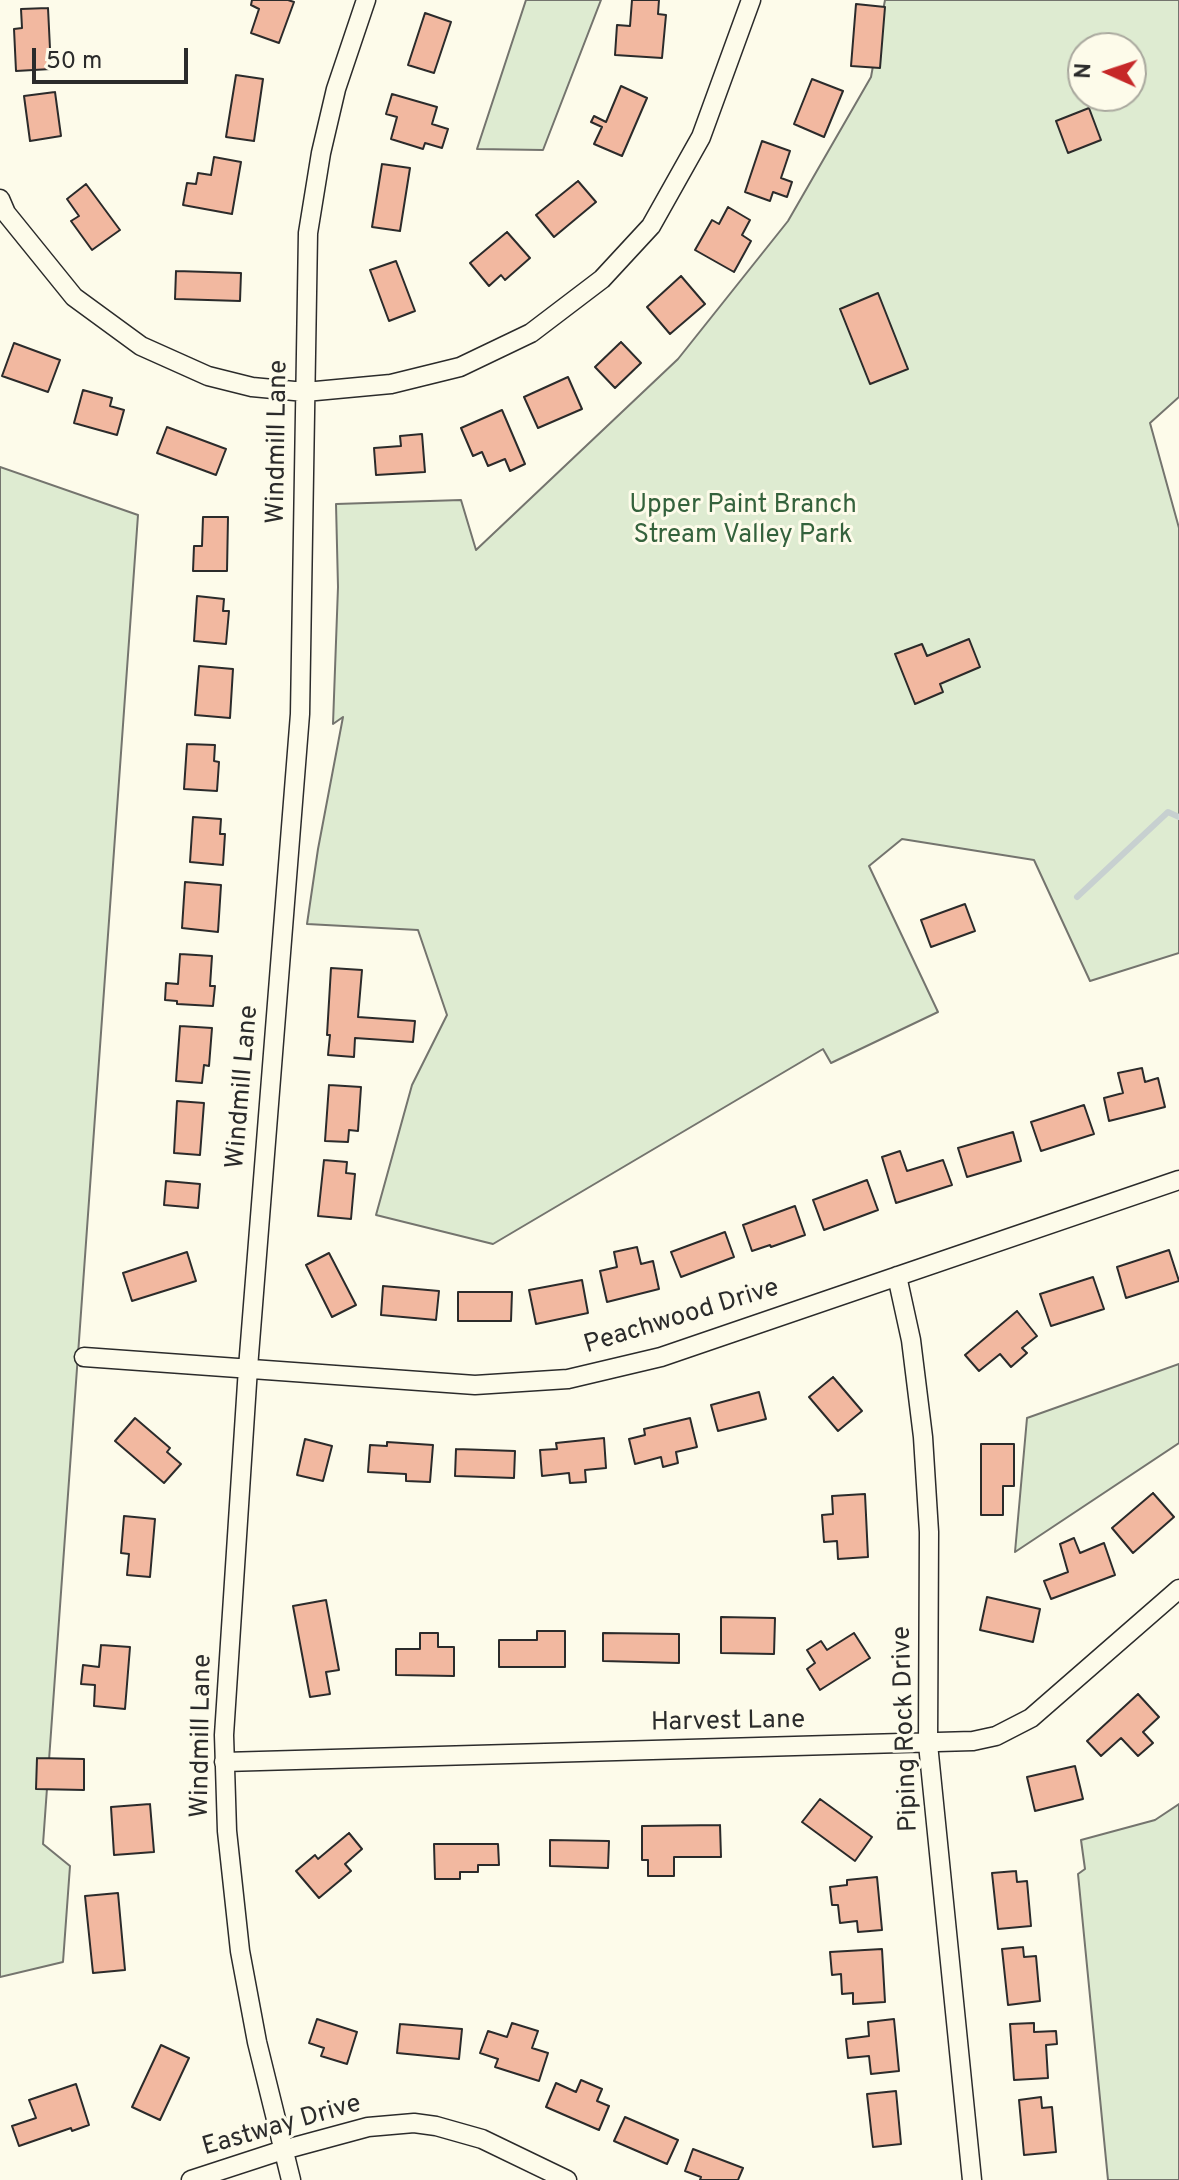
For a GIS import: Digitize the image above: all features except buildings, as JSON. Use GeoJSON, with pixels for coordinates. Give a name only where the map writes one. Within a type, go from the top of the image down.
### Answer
{"type":"FeatureCollection","features":[{"type":"Feature","properties":{"kind":"street","name":"Windmill Lane"},"geometry":{"type":"LineString","coordinates":[[291,2180],[257,2042],[240,1951],[227,1831],[224,1735],[248,1368],[300,714],[308,233],[321,153],[336,89],[366,0]]}},
{"type":"Feature","properties":{"kind":"street"},"geometry":{"type":"LineString","coordinates":[[2,209],[74,297],[141,346],[208,376],[252,387],[305,392],[391,384],[460,367],[531,333],[602,279],[651,226],[701,137],[751,0]]}},
{"type":"Feature","properties":{"kind":"street","name":"Peachwood Drive"},"geometry":{"type":"LineString","coordinates":[[84,1357],[475,1385],[568,1379],[661,1357],[1179,1180]]}},
{"type":"Feature","properties":{"kind":"street","name":"Piping Rock Drive"},"geometry":{"type":"LineString","coordinates":[[897,1276],[911,1340],[927,1488],[928,1744],[972,2180]]}},
{"type":"Feature","properties":{"kind":"street","name":"Harvest Lane"},"geometry":{"type":"LineString","coordinates":[[224,1762],[973,1741],[996,1736],[1031,1718],[1179,1589]]}},
{"type":"Feature","properties":{"kind":"street","name":"Eastway Drive"},"geometry":{"type":"LineString","coordinates":[[191,2180],[368,2127],[414,2123],[482,2139],[567,2180]]}},
{"type":"Feature","properties":{"kind":"green space"},"geometry":{"type":"Polygon","coordinates":[[[526,0],[601,0],[543,150],[477,149],[526,0]]]}},
{"type":"Feature","properties":{"kind":"green space","name":"Upper Paint Branch Stream Valley Park"},"geometry":{"type":"Polygon","coordinates":[[[885,0],[1179,0],[1179,397],[1150,423],[1179,528],[1179,953],[1090,981],[1034,860],[902,839],[869,866],[938,1012],[831,1063],[823,1049],[493,1244],[376,1215],[412,1085],[447,1015],[418,930],[307,924],[343,717],[333,724],[338,587],[336,504],[461,500],[476,550],[678,359],[788,221],[871,77],[885,0]]]}},
{"type":"Feature","properties":{"kind":"green space"},"geometry":{"type":"Polygon","coordinates":[[[0,467],[138,515],[43,1844],[70,1866],[63,1962],[0,1977],[0,467]]]}},
{"type":"Feature","properties":{"kind":"green space"},"geometry":{"type":"Polygon","coordinates":[[[1179,1364],[1179,1443],[1015,1552],[1027,1418],[1179,1364]]]}},
{"type":"Feature","properties":{"kind":"green space"},"geometry":{"type":"Polygon","coordinates":[[[1179,1804],[1179,2180],[1108,2180],[1078,1874],[1085,1869],[1081,1840],[1155,1820],[1179,1804]]]}},
{"type":"Feature","properties":{"kind":"waterway"},"geometry":{"type":"LineString","coordinates":[[1077,897],[1168,812],[1179,817]]}}]}
